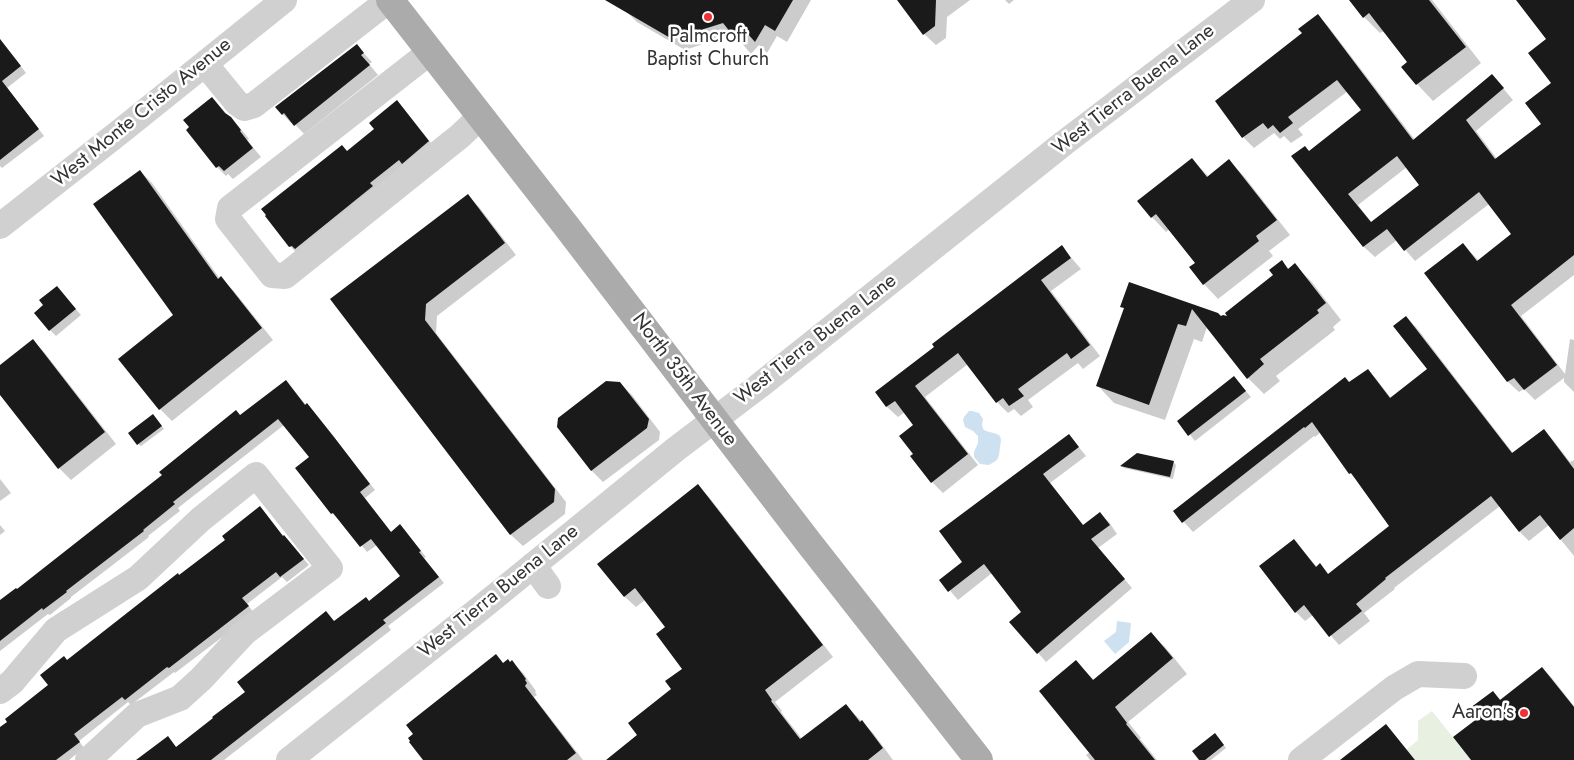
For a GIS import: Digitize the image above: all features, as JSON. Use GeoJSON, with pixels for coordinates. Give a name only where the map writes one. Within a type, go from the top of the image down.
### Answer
{"type":"FeatureCollection","features":[{"type":"Feature","properties":{"kind":"main road","name":"North 35th Avenue"},"geometry":{"type":"LineString","coordinates":[[389,0],[979,760]]}},
{"type":"Feature","properties":{"kind":"street","name":"West Monte Cristo Avenue"},"geometry":{"type":"LineString","coordinates":[[0,226],[284,0]]}},
{"type":"Feature","properties":{"kind":"street"},"geometry":{"type":"LineString","coordinates":[[205,64],[237,103],[244,108],[254,105],[389,0]]}},
{"type":"Feature","properties":{"kind":"street","name":"West Tierra Buena Lane"},"geometry":{"type":"LineString","coordinates":[[289,760],[669,454],[1064,143],[1252,0]]}},
{"type":"Feature","properties":{"kind":"street"},"geometry":{"type":"LineString","coordinates":[[430,52],[230,208],[228,219],[272,275],[285,276],[460,136],[480,117]]}},
{"type":"Feature","properties":{"kind":"street"},"geometry":{"type":"LineString","coordinates":[[0,692],[12,682],[56,630],[138,578],[201,519],[256,475],[330,568],[244,632],[201,679],[180,698],[137,715],[88,760]]}},
{"type":"Feature","properties":{"kind":"street"},"geometry":{"type":"LineString","coordinates":[[533,565],[548,586]]}},
{"type":"Feature","properties":{"kind":"street"},"geometry":{"type":"LineString","coordinates":[[1301,760],[1394,688],[1418,674],[1464,676]]}},
{"type":"Feature","properties":{"kind":"green space"},"geometry":{"type":"Polygon","coordinates":[[[1432,711],[1471,760],[1415,760],[1406,750],[1418,740],[1418,721],[1432,711]]]}},
{"type":"Feature","properties":{"kind":"water"},"geometry":{"type":"Polygon","coordinates":[[[969,411],[979,413],[983,419],[983,429],[1000,436],[999,455],[997,460],[989,465],[980,464],[974,457],[978,436],[965,427],[963,420],[969,411]]]}},
{"type":"Feature","properties":{"kind":"water"},"geometry":{"type":"Polygon","coordinates":[[[1117,621],[1131,623],[1129,642],[1115,654],[1104,641],[1116,632],[1117,621]]]}},
{"type":"Feature","properties":{"kind":"building","name":"Palmcroft Baptist Church"},"geometry":{"type":"Polygon","coordinates":[[[605,0],[793,0],[775,31],[765,25],[755,42],[747,33],[739,43],[723,23],[672,39],[605,0]]]}},
{"type":"Feature","properties":{"kind":"building"},"geometry":{"type":"Polygon","coordinates":[[[897,0],[936,0],[935,26],[923,35],[897,0]]]}},
{"type":"Feature","properties":{"kind":"building"},"geometry":{"type":"Polygon","coordinates":[[[1349,0],[1429,0],[1466,47],[1416,85],[1401,67],[1407,62],[1369,13],[1363,18],[1349,0]]]}},
{"type":"Feature","properties":{"kind":"building"},"geometry":{"type":"Polygon","coordinates":[[[1516,0],[1574,0],[1574,255],[1511,305],[1557,365],[1524,390],[1514,378],[1507,382],[1424,273],[1463,243],[1477,261],[1511,234],[1479,192],[1404,251],[1387,229],[1363,247],[1291,156],[1305,146],[1309,151],[1361,110],[1337,80],[1288,117],[1293,123],[1280,133],[1273,125],[1268,129],[1263,123],[1242,138],[1215,101],[1302,33],[1298,29],[1318,14],[1413,140],[1492,74],[1504,88],[1466,120],[1495,159],[1541,124],[1525,103],[1551,83],[1528,53],[1546,39],[1516,0]],[[1397,156],[1348,194],[1371,222],[1419,185],[1397,156]]]}},
{"type":"Feature","properties":{"kind":"building"},"geometry":{"type":"Polygon","coordinates":[[[0,39],[21,66],[2,81],[39,129],[0,160],[0,39]]]}},
{"type":"Feature","properties":{"kind":"building"},"geometry":{"type":"Polygon","coordinates":[[[357,44],[364,53],[361,55],[370,65],[294,126],[284,113],[282,115],[275,107],[357,44]]]}},
{"type":"Feature","properties":{"kind":"building"},"geometry":{"type":"Polygon","coordinates":[[[212,97],[225,113],[231,117],[253,148],[224,171],[219,166],[216,168],[186,130],[189,127],[183,120],[212,97]]]}},
{"type":"Feature","properties":{"kind":"building"},"geometry":{"type":"Polygon","coordinates":[[[397,100],[429,141],[402,164],[399,160],[370,183],[373,186],[295,249],[292,246],[289,247],[261,209],[342,145],[347,151],[374,129],[369,123],[397,100]]]}},
{"type":"Feature","properties":{"kind":"building"},"geometry":{"type":"Polygon","coordinates":[[[1192,158],[1207,177],[1229,159],[1277,220],[1256,236],[1259,241],[1203,285],[1189,267],[1195,263],[1156,214],[1151,218],[1137,201],[1192,158]]]}},
{"type":"Feature","properties":{"kind":"building"},"geometry":{"type":"Polygon","coordinates":[[[140,170],[218,279],[221,276],[262,328],[159,410],[118,359],[173,315],[93,204],[140,170]]]}},
{"type":"Feature","properties":{"kind":"building"},"geometry":{"type":"Polygon","coordinates":[[[468,194],[505,243],[426,304],[425,320],[555,489],[554,502],[510,535],[330,299],[468,194]]]}},
{"type":"Feature","properties":{"kind":"building"},"geometry":{"type":"Polygon","coordinates":[[[1062,245],[1071,258],[1041,280],[1090,345],[1071,359],[1067,353],[1018,389],[1024,396],[1009,406],[1003,398],[996,403],[958,353],[915,386],[968,454],[931,483],[910,456],[913,454],[899,436],[913,425],[895,401],[886,407],[875,392],[934,347],[932,344],[1062,245]]]}},
{"type":"Feature","properties":{"kind":"building"},"geometry":{"type":"Polygon","coordinates":[[[1282,260],[1288,269],[1295,263],[1326,303],[1317,310],[1319,313],[1260,359],[1264,364],[1247,379],[1192,309],[1186,326],[1178,324],[1149,405],[1096,386],[1124,308],[1120,307],[1129,282],[1218,313],[1221,316],[1227,316],[1225,313],[1273,275],[1269,270],[1282,260]]]}},
{"type":"Feature","properties":{"kind":"building"},"geometry":{"type":"Polygon","coordinates":[[[57,286],[76,309],[49,331],[34,313],[43,305],[39,300],[57,286]]]}},
{"type":"Feature","properties":{"kind":"building"},"geometry":{"type":"Polygon","coordinates":[[[1406,316],[1512,453],[1544,429],[1574,469],[1574,528],[1560,540],[1540,515],[1519,532],[1491,496],[1385,578],[1356,604],[1362,611],[1329,637],[1304,605],[1295,613],[1259,566],[1294,539],[1316,567],[1320,563],[1328,574],[1389,526],[1312,422],[1182,523],[1173,511],[1345,377],[1349,382],[1368,369],[1390,398],[1427,369],[1393,326],[1406,316]]]}},
{"type":"Feature","properties":{"kind":"building"},"geometry":{"type":"Polygon","coordinates":[[[33,339],[105,432],[58,469],[0,395],[0,365],[33,339]]]}},
{"type":"Feature","properties":{"kind":"building"},"geometry":{"type":"Polygon","coordinates":[[[1234,376],[1246,391],[1188,436],[1177,421],[1234,376]]]}},
{"type":"Feature","properties":{"kind":"building"},"geometry":{"type":"Polygon","coordinates":[[[286,380],[305,405],[307,403],[370,484],[360,492],[391,532],[400,524],[439,577],[383,620],[386,623],[211,760],[136,760],[168,736],[176,747],[213,718],[245,692],[237,682],[326,611],[334,621],[366,597],[369,601],[400,576],[371,539],[360,547],[295,468],[309,457],[278,419],[173,502],[175,504],[144,531],[67,592],[43,610],[42,608],[0,641],[0,600],[17,589],[162,475],[159,472],[236,410],[240,415],[286,380]]]}},
{"type":"Feature","properties":{"kind":"building"},"geometry":{"type":"Polygon","coordinates":[[[606,381],[620,382],[649,419],[647,428],[591,471],[557,427],[558,418],[606,381]]]}},
{"type":"Feature","properties":{"kind":"building"},"geometry":{"type":"Polygon","coordinates":[[[153,414],[162,426],[137,445],[128,433],[153,414]]]}},
{"type":"Feature","properties":{"kind":"building"},"geometry":{"type":"Polygon","coordinates":[[[1069,434],[1079,447],[1043,474],[1083,525],[1100,512],[1110,525],[1091,539],[1125,579],[1037,654],[1009,622],[1021,612],[984,564],[948,592],[939,580],[962,562],[939,531],[1069,434]]]}},
{"type":"Feature","properties":{"kind":"building"},"geometry":{"type":"Polygon","coordinates":[[[1137,453],[1174,461],[1170,477],[1120,466],[1137,453]]]}},
{"type":"Feature","properties":{"kind":"building"},"geometry":{"type":"Polygon","coordinates":[[[698,484],[823,645],[765,690],[771,701],[800,739],[846,704],[860,722],[862,720],[883,748],[868,760],[606,760],[637,735],[628,723],[671,689],[665,681],[682,669],[656,634],[665,627],[635,588],[624,597],[597,564],[698,484]]]}},
{"type":"Feature","properties":{"kind":"building"},"geometry":{"type":"Polygon","coordinates":[[[260,506],[304,559],[280,577],[276,572],[242,598],[249,606],[169,668],[167,667],[125,700],[122,697],[74,734],[80,742],[56,760],[0,760],[0,727],[7,722],[5,719],[48,685],[40,675],[64,656],[67,660],[178,573],[179,575],[225,540],[222,536],[260,506]]]}},
{"type":"Feature","properties":{"kind":"building"},"geometry":{"type":"Polygon","coordinates":[[[1151,632],[1173,658],[1115,707],[1155,760],[1095,760],[1039,691],[1076,660],[1093,680],[1151,632]]]}},
{"type":"Feature","properties":{"kind":"building"},"geometry":{"type":"Polygon","coordinates":[[[496,654],[503,663],[508,659],[510,662],[512,660],[526,679],[527,683],[525,686],[576,753],[567,760],[423,760],[409,742],[408,738],[413,734],[406,725],[496,654]]]}},
{"type":"Feature","properties":{"kind":"building","name":"Aaron's"},"geometry":{"type":"Polygon","coordinates":[[[1542,667],[1574,707],[1574,760],[1471,760],[1453,737],[1478,718],[1470,708],[1493,691],[1500,700],[1542,667]]]}},
{"type":"Feature","properties":{"kind":"building"},"geometry":{"type":"Polygon","coordinates":[[[1386,724],[1415,760],[1340,760],[1386,724]]]}},
{"type":"Feature","properties":{"kind":"building"},"geometry":{"type":"Polygon","coordinates":[[[1215,733],[1224,745],[1205,760],[1199,760],[1192,751],[1215,733]]]}},
{"type":"Feature","properties":{"kind":"place","name":"Palmcroft Baptist Church"},"geometry":{"type":"Point","coordinates":[708,17]}},
{"type":"Feature","properties":{"kind":"place","name":"Aaron's"},"geometry":{"type":"Point","coordinates":[1524,713]}}]}
